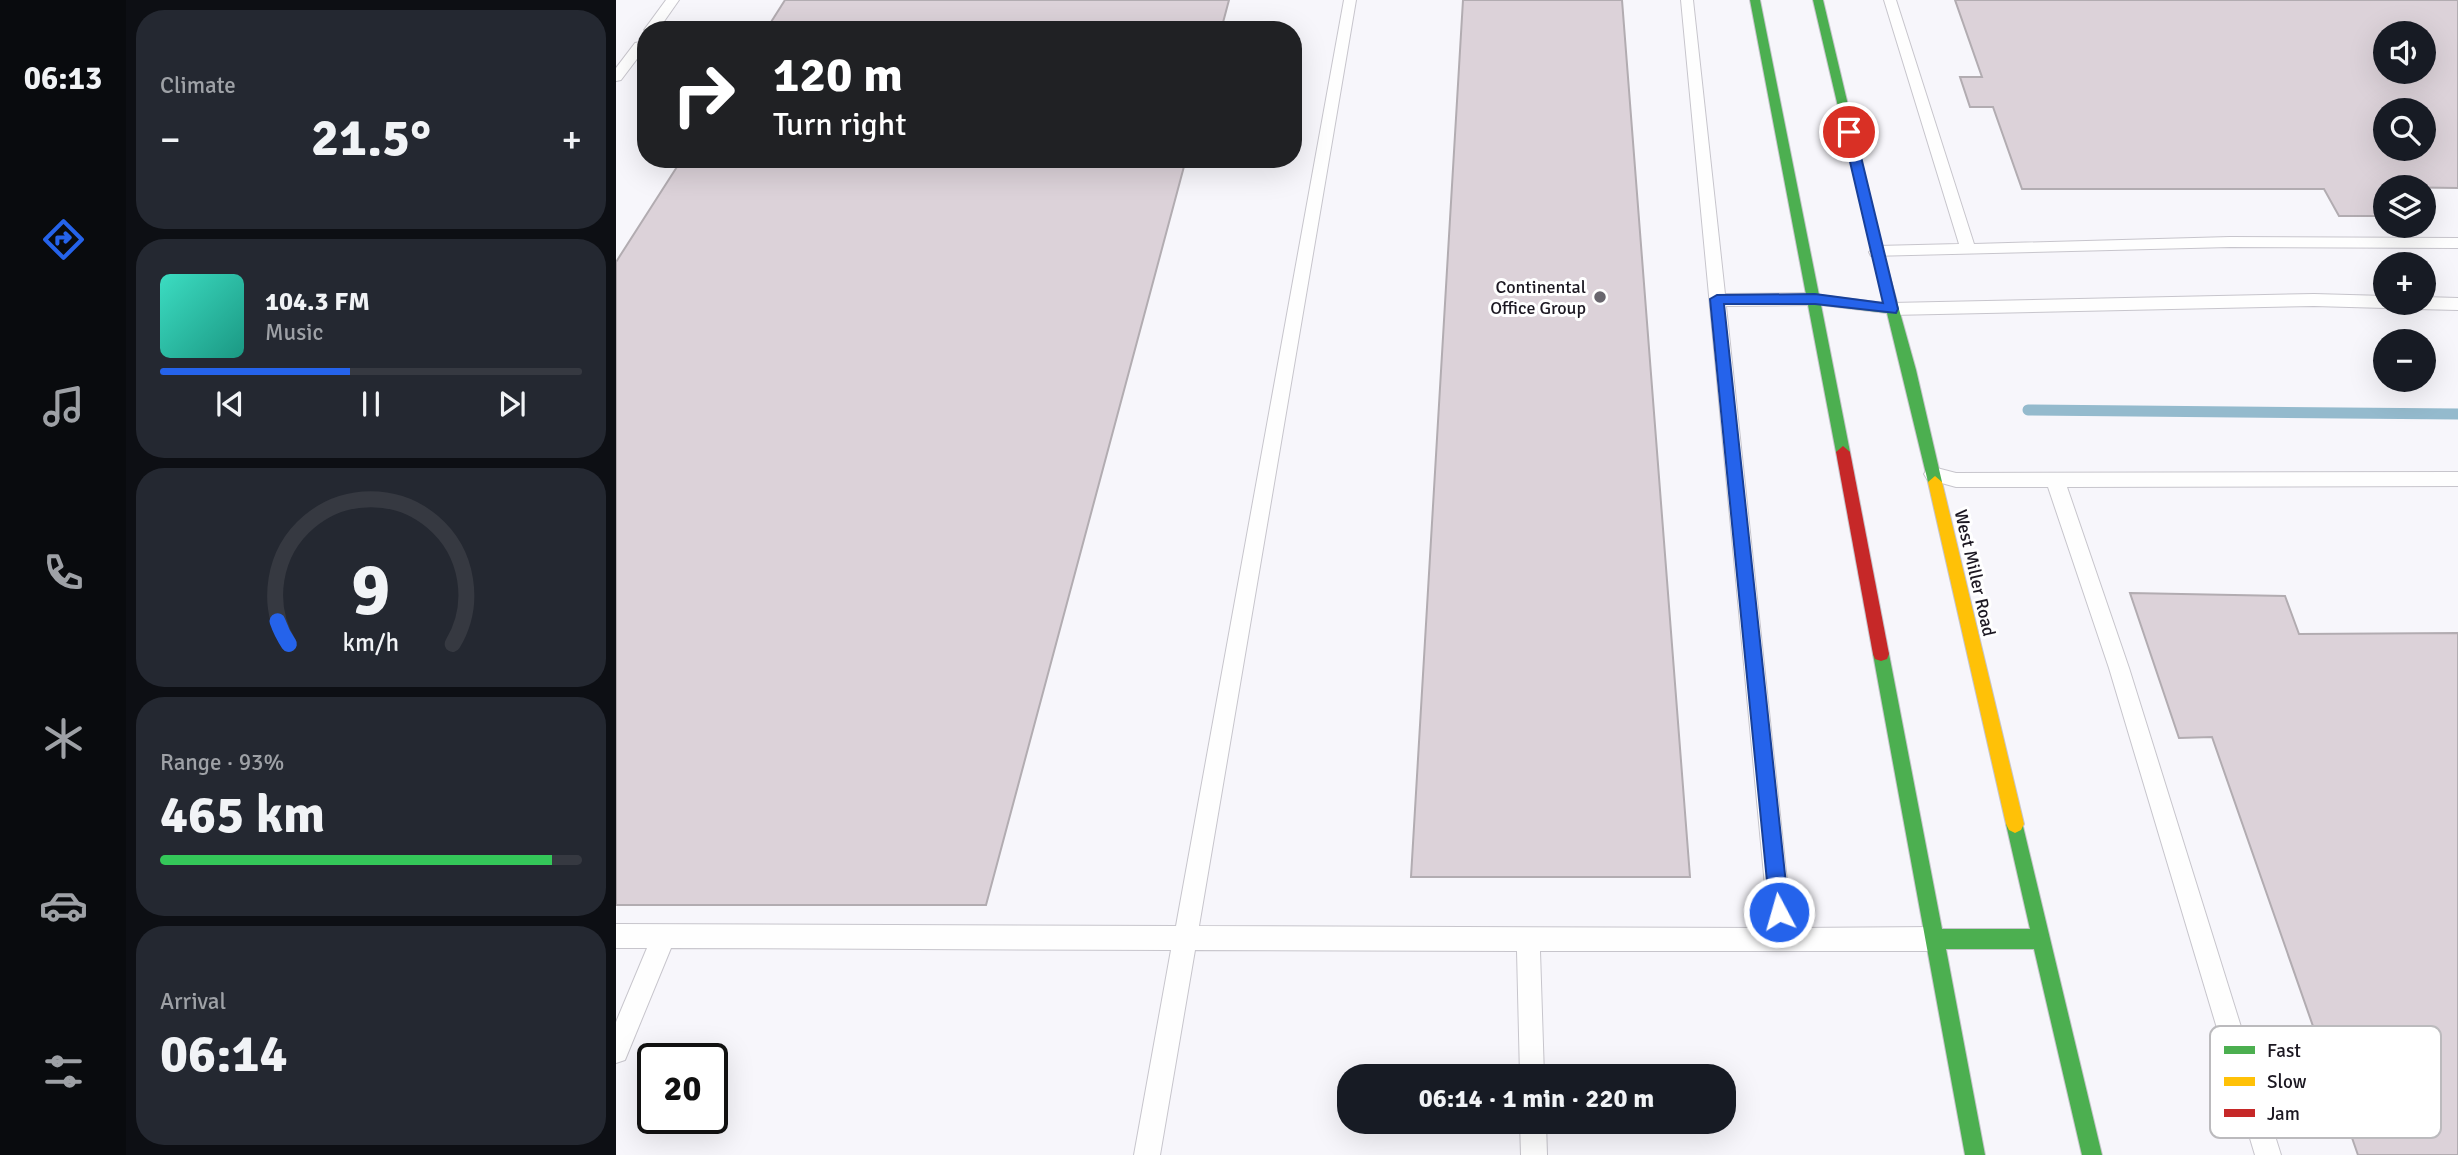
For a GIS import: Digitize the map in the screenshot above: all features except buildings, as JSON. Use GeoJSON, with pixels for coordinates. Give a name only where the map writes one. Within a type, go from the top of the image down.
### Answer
{"type":"FeatureCollection","features":[{"type":"Feature","properties":{"kind":"main road"},"geometry":{"type":"LineString","coordinates":[[1755,0],[1815,299],[1975,1155]]}},
{"type":"Feature","properties":{"kind":"main road","name":"West Miller Road"},"geometry":{"type":"LineString","coordinates":[[1818,0],[1891,309],[1909,370],[2092,1155]]}},
{"type":"Feature","properties":{"kind":"main road"},"geometry":{"type":"LineString","coordinates":[[1815,299],[1891,309]]}},
{"type":"Feature","properties":{"kind":"main road"},"geometry":{"type":"LineString","coordinates":[[1935,939],[2042,939]]}},
{"type":"Feature","properties":{"kind":"lane"},"geometry":{"type":"LineString","coordinates":[[658,21],[673,0]]}},
{"type":"Feature","properties":{"kind":"lane"},"geometry":{"type":"LineString","coordinates":[[1147,1155],[1183,938],[1350,0]]}},
{"type":"Feature","properties":{"kind":"lane"},"geometry":{"type":"LineString","coordinates":[[1687,0],[1782,940]]}},
{"type":"Feature","properties":{"kind":"lane"},"geometry":{"type":"LineString","coordinates":[[1890,0],[1968,249]]}},
{"type":"Feature","properties":{"kind":"lane"},"geometry":{"type":"LineString","coordinates":[[616,46],[637,43]]}},
{"type":"Feature","properties":{"kind":"lane"},"geometry":{"type":"LineString","coordinates":[[616,77],[637,50]]}},
{"type":"Feature","properties":{"kind":"lane"},"geometry":{"type":"LineString","coordinates":[[1877,252],[2230,242],[2458,243]]}},
{"type":"Feature","properties":{"kind":"lane"},"geometry":{"type":"LineString","coordinates":[[1717,299],[1815,299]]}},
{"type":"Feature","properties":{"kind":"lane"},"geometry":{"type":"LineString","coordinates":[[1891,309],[2314,300],[2373,302]]}},
{"type":"Feature","properties":{"kind":"lane"},"geometry":{"type":"LineString","coordinates":[[2436,303],[2458,304]]}},
{"type":"Feature","properties":{"kind":"lane"},"geometry":{"type":"LineString","coordinates":[[1933,474],[1956,480],[2458,479]]}},
{"type":"Feature","properties":{"kind":"lane"},"geometry":{"type":"LineString","coordinates":[[2054,480],[2119,668],[2229,1026]]}},
{"type":"Feature","properties":{"kind":"lane"},"geometry":{"type":"LineString","coordinates":[[616,936],[1935,939]]}},
{"type":"Feature","properties":{"kind":"lane"},"geometry":{"type":"LineString","coordinates":[[616,1051],[664,936]]}},
{"type":"Feature","properties":{"kind":"lane"},"geometry":{"type":"LineString","coordinates":[[1528,939],[1532,1064]]}},
{"type":"Feature","properties":{"kind":"lane"},"geometry":{"type":"LineString","coordinates":[[1533,1134],[1534,1155]]}},
{"type":"Feature","properties":{"kind":"lane"},"geometry":{"type":"LineString","coordinates":[[2263,1138],[2268,1155]]}},
{"type":"Feature","properties":{"kind":"waterway"},"geometry":{"type":"LineString","coordinates":[[2028,410],[2458,414]]}},
{"type":"Feature","properties":{"kind":"traffic: fast"},"geometry":{"type":"LineString","coordinates":[[1755,0],[1843,452]]}},
{"type":"Feature","properties":{"kind":"traffic: fast"},"geometry":{"type":"LineString","coordinates":[[1818,0],[1877,252],[1909,370],[1935,482]]}},
{"type":"Feature","properties":{"kind":"traffic: fast"},"geometry":{"type":"LineString","coordinates":[[1815,299],[1891,309]]}},
{"type":"Feature","properties":{"kind":"traffic: fast"},"geometry":{"type":"LineString","coordinates":[[1881,654],[1975,1155]]}},
{"type":"Feature","properties":{"kind":"traffic: fast"},"geometry":{"type":"LineString","coordinates":[[2015,824],[2092,1155]]}},
{"type":"Feature","properties":{"kind":"traffic: fast"},"geometry":{"type":"LineString","coordinates":[[1935,939],[2042,939]]}},
{"type":"Feature","properties":{"kind":"traffic: slow"},"geometry":{"type":"LineString","coordinates":[[1935,482],[2015,824]]}},
{"type":"Feature","properties":{"kind":"traffic: jam"},"geometry":{"type":"LineString","coordinates":[[1843,452],[1881,654]]}},
{"type":"Feature","properties":{"kind":"place","name":"Continental Office Group"},"geometry":{"type":"Point","coordinates":[1600,297]}},
{"type":"Feature","properties":{"kind":"route"},"geometry":{"type":"LineString","coordinates":[[1779,912],[1717,299],[1815,299],[1891,309],[1849,132]]}}]}
